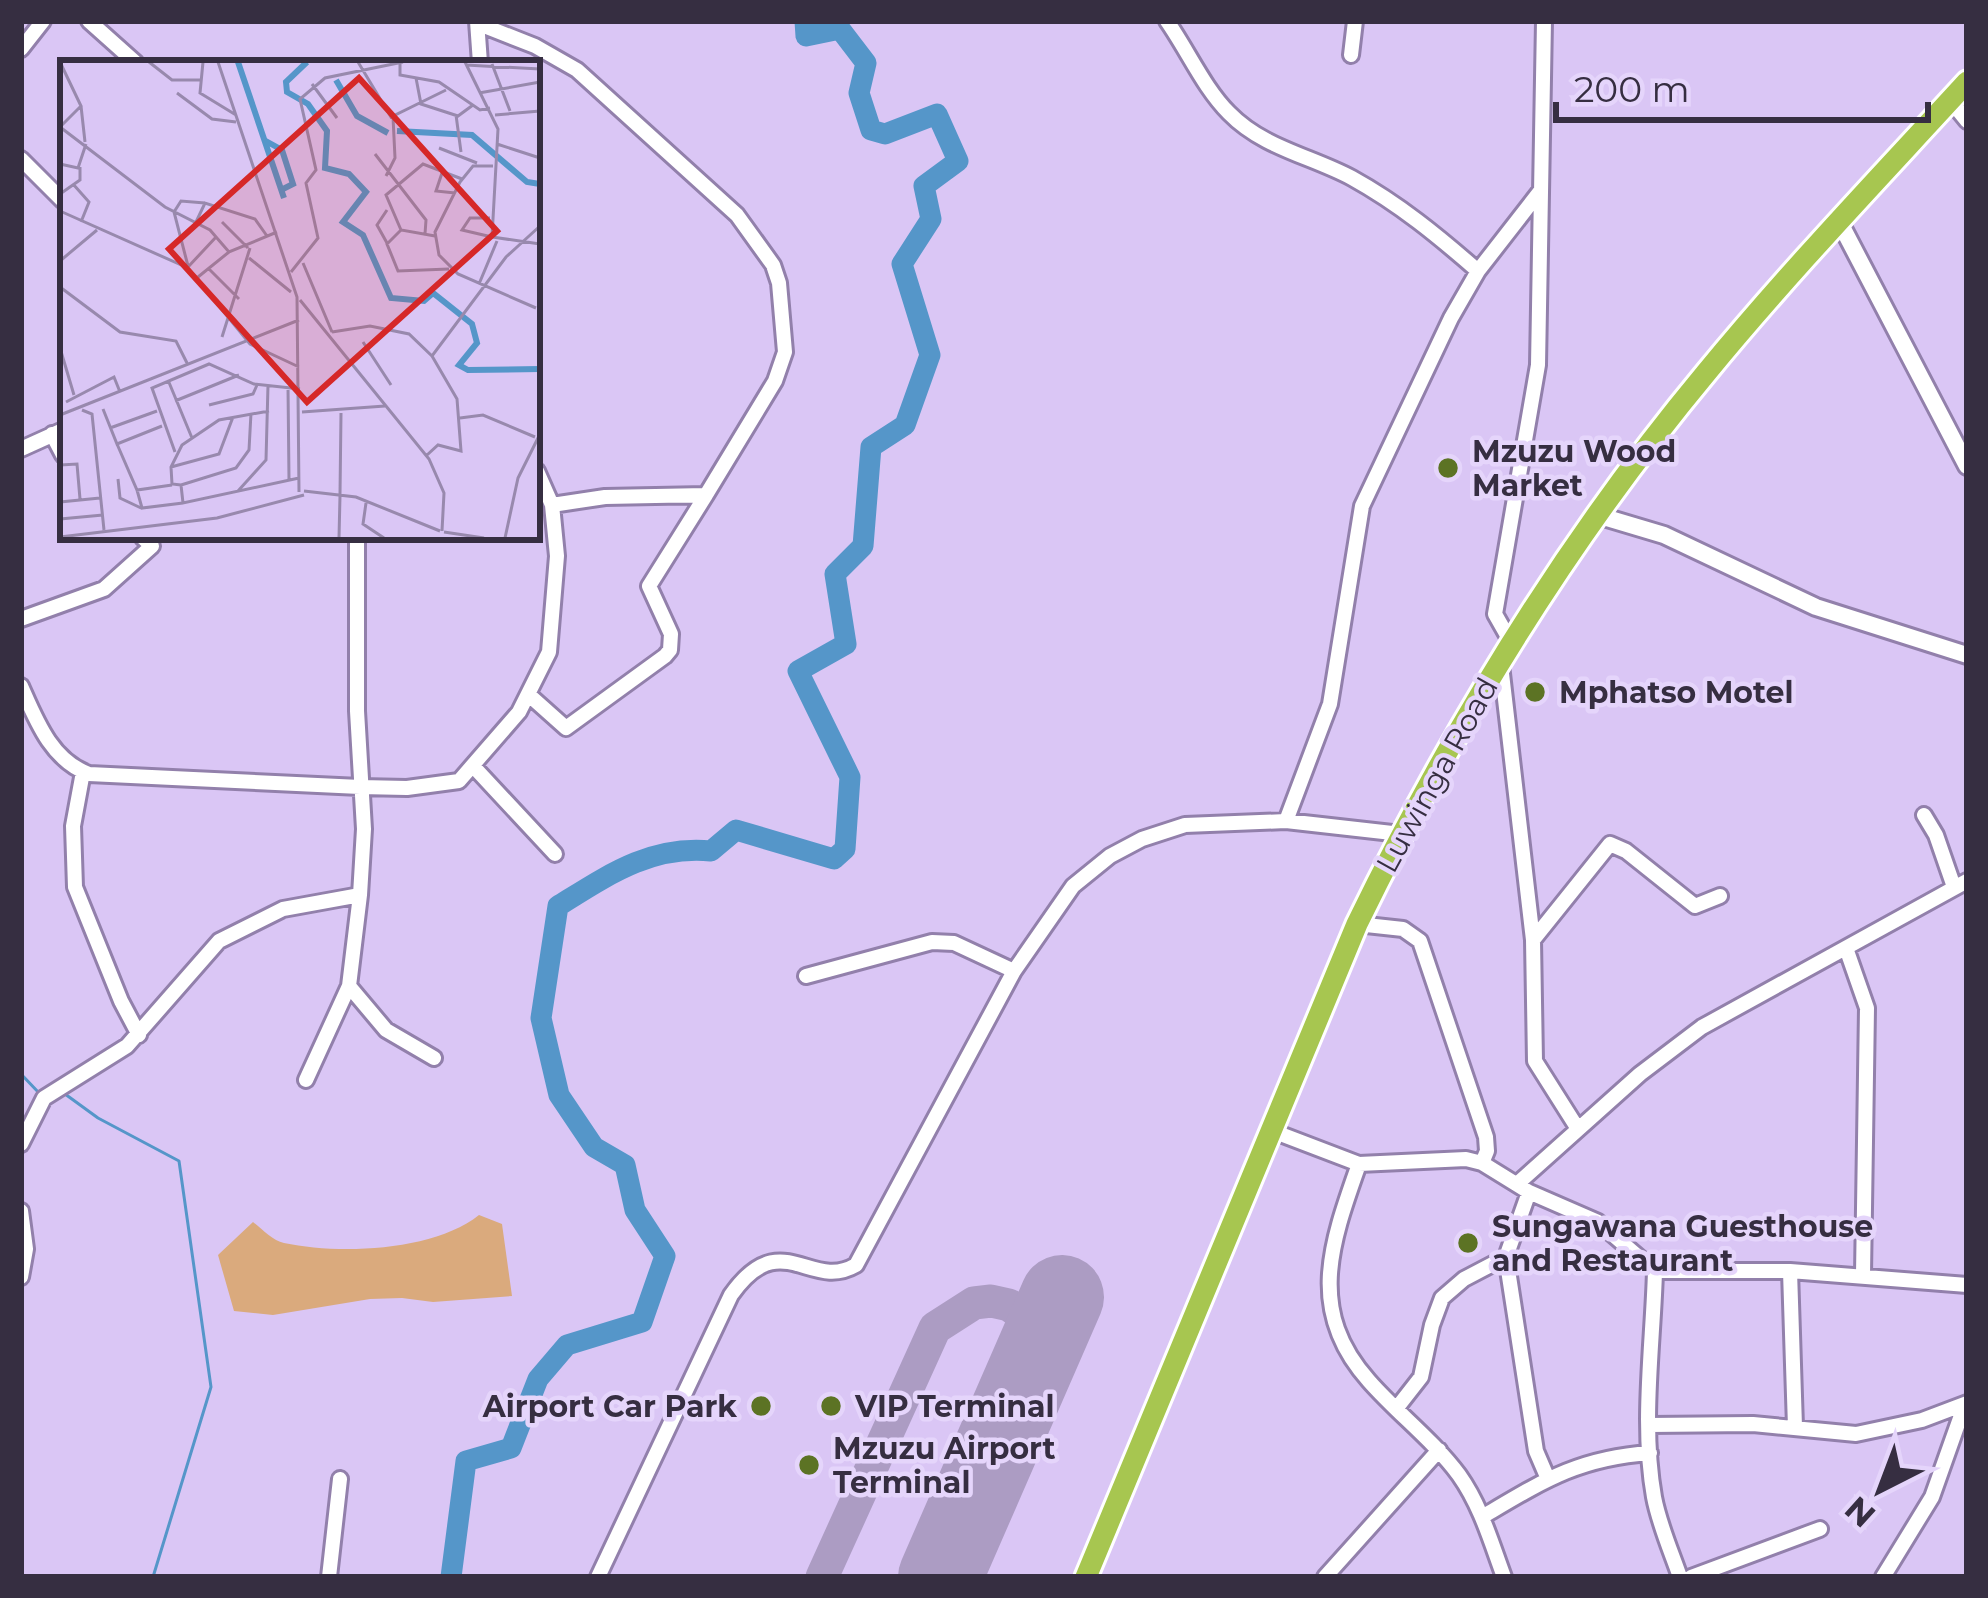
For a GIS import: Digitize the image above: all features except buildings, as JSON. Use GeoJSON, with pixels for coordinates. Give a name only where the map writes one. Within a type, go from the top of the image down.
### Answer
{"type":"FeatureCollection","features":[{"type":"Feature","properties":{"kind":"highway","name":"Luwinga Road"},"geometry":{"type":"LineString","coordinates":[[1086,1577],[1357,924],[1401,834],[1506,652],[1597,515],[1706,373],[1967,82]]}},
{"type":"Feature","properties":{"kind":"street"},"geometry":{"type":"LineString","coordinates":[[21,50],[43,21]]}},
{"type":"Feature","properties":{"kind":"street"},"geometry":{"type":"LineString","coordinates":[[89,21],[133,60]]}},
{"type":"Feature","properties":{"kind":"street"},"geometry":{"type":"LineString","coordinates":[[1167,21],[1211,90],[1243,125],[1293,154],[1347,175],[1408,211],[1478,272]]}},
{"type":"Feature","properties":{"kind":"street"},"geometry":{"type":"LineString","coordinates":[[1352,55],[1355,21]]}},
{"type":"Feature","properties":{"kind":"street"},"geometry":{"type":"LineString","coordinates":[[1544,21],[1538,365],[1496,614],[1506,652],[1534,940],[1534,1061],[1578,1129]]}},
{"type":"Feature","properties":{"kind":"street"},"geometry":{"type":"LineString","coordinates":[[481,60],[478,23],[536,46],[577,70],[737,215],[773,265],[785,352],[775,381],[649,586],[670,634],[670,650],[570,726],[561,725],[529,695]]}},
{"type":"Feature","properties":{"kind":"street"},"geometry":{"type":"LineString","coordinates":[[1950,100],[1967,121]]}},
{"type":"Feature","properties":{"kind":"street"},"geometry":{"type":"LineString","coordinates":[[21,159],[60,198]]}},
{"type":"Feature","properties":{"kind":"street"},"geometry":{"type":"LineString","coordinates":[[1286,821],[1330,704],[1363,506],[1451,318],[1478,272],[1541,190]]}},
{"type":"Feature","properties":{"kind":"street"},"geometry":{"type":"LineString","coordinates":[[1840,221],[1967,466]]}},
{"type":"Feature","properties":{"kind":"street"},"geometry":{"type":"LineString","coordinates":[[21,449],[57,432]]}},
{"type":"Feature","properties":{"kind":"street"},"geometry":{"type":"LineString","coordinates":[[21,686],[44,736],[83,772],[361,787],[453,783],[474,767],[520,712],[549,652],[557,556],[552,505],[540,478]]}},
{"type":"Feature","properties":{"kind":"street"},"geometry":{"type":"LineString","coordinates":[[552,505],[605,497],[706,495]]}},
{"type":"Feature","properties":{"kind":"street"},"geometry":{"type":"LineString","coordinates":[[1597,515],[1664,535],[1816,607],[1967,655]]}},
{"type":"Feature","properties":{"kind":"street"},"geometry":{"type":"LineString","coordinates":[[21,619],[104,590],[152,546],[145,540]]}},
{"type":"Feature","properties":{"kind":"street"},"geometry":{"type":"LineString","coordinates":[[305,1080],[349,986],[360,895],[364,829],[357,540]]}},
{"type":"Feature","properties":{"kind":"street"},"geometry":{"type":"LineString","coordinates":[[474,767],[555,854]]}},
{"type":"Feature","properties":{"kind":"street"},"geometry":{"type":"LineString","coordinates":[[83,772],[73,826],[75,887],[139,1035]]}},
{"type":"Feature","properties":{"kind":"street"},"geometry":{"type":"LineString","coordinates":[[1548,1479],[1536,1451],[1506,1257],[1523,1188],[1578,1129],[1690,1035],[1960,884],[1924,815]]}},
{"type":"Feature","properties":{"kind":"street"},"geometry":{"type":"LineString","coordinates":[[598,1577],[730,1295],[755,1268],[768,1262],[787,1261],[839,1272],[856,1265],[1014,971],[1073,886],[1110,856],[1185,825],[1286,821],[1401,834]]}},
{"type":"Feature","properties":{"kind":"street"},"geometry":{"type":"LineString","coordinates":[[1534,940],[1610,844],[1626,851],[1695,906],[1720,896]]}},
{"type":"Feature","properties":{"kind":"street"},"geometry":{"type":"LineString","coordinates":[[21,1144],[49,1094],[139,1035],[219,941],[283,909],[360,895]]}},
{"type":"Feature","properties":{"kind":"street"},"geometry":{"type":"LineString","coordinates":[[1357,924],[1402,929],[1420,941],[1486,1136],[1482,1163]]}},
{"type":"Feature","properties":{"kind":"street"},"geometry":{"type":"LineString","coordinates":[[806,976],[932,942],[954,943],[1014,971]]}},
{"type":"Feature","properties":{"kind":"street"},"geometry":{"type":"LineString","coordinates":[[1846,948],[1867,1008],[1863,1275]]}},
{"type":"Feature","properties":{"kind":"street"},"geometry":{"type":"LineString","coordinates":[[349,986],[386,1030],[434,1058]]}},
{"type":"Feature","properties":{"kind":"street"},"geometry":{"type":"LineString","coordinates":[[1270,1130],[1359,1164],[1482,1163],[1523,1188],[1598,1222],[1655,1271],[1790,1271],[1967,1285]]}},
{"type":"Feature","properties":{"kind":"street"},"geometry":{"type":"LineString","coordinates":[[1359,1164],[1334,1238],[1328,1277],[1330,1305],[1345,1349],[1461,1479],[1482,1516],[1504,1577]]}},
{"type":"Feature","properties":{"kind":"street"},"geometry":{"type":"LineString","coordinates":[[21,1211],[26,1249],[21,1277]]}},
{"type":"Feature","properties":{"kind":"street"},"geometry":{"type":"LineString","coordinates":[[1396,1409],[1421,1378],[1442,1298],[1464,1279],[1506,1257]]}},
{"type":"Feature","properties":{"kind":"street"},"geometry":{"type":"LineString","coordinates":[[1655,1271],[1650,1453],[1654,1499],[1680,1577]]}},
{"type":"Feature","properties":{"kind":"street"},"geometry":{"type":"LineString","coordinates":[[1790,1271],[1795,1427]]}},
{"type":"Feature","properties":{"kind":"street"},"geometry":{"type":"LineString","coordinates":[[1649,1425],[1795,1427],[1856,1434],[1880,1432],[1966,1404]]}},
{"type":"Feature","properties":{"kind":"street"},"geometry":{"type":"LineString","coordinates":[[1883,1577],[1938,1484],[1966,1404]]}},
{"type":"Feature","properties":{"kind":"street"},"geometry":{"type":"LineString","coordinates":[[1325,1577],[1439,1450]]}},
{"type":"Feature","properties":{"kind":"street"},"geometry":{"type":"LineString","coordinates":[[1482,1516],[1577,1464],[1650,1453]]}},
{"type":"Feature","properties":{"kind":"street"},"geometry":{"type":"LineString","coordinates":[[329,1577],[340,1479]]}},
{"type":"Feature","properties":{"kind":"street"},"geometry":{"type":"LineString","coordinates":[[1691,1577],[1820,1529]]}},
{"type":"Feature","properties":{"kind":"shaded area"},"geometry":{"type":"Polygon","coordinates":[[[479,1215],[502,1224],[512,1296],[433,1302],[370,1299],[273,1315],[234,1311],[218,1255],[253,1222],[284,1243],[358,1249],[437,1236],[479,1215]]]}},
{"type":"Feature","properties":{"kind":"waterway"},"geometry":{"type":"LineString","coordinates":[[451,1577],[466,1461],[511,1448],[538,1379],[567,1345],[642,1322],[665,1256],[635,1210],[625,1165],[594,1147],[559,1095],[541,1018],[558,906],[649,858],[711,851],[736,830],[834,859],[845,849],[850,777],[798,671],[846,644],[835,574],[863,546],[871,447],[905,425],[930,355],[902,264],[931,219],[924,186],[958,161],[937,114],[885,134],[871,130],[859,93],[866,63],[840,29],[806,36],[805,21]]}},
{"type":"Feature","properties":{"kind":"waterway"},"geometry":{"type":"LineString","coordinates":[[21,1074],[40,1094]]}},
{"type":"Feature","properties":{"kind":"waterway"},"geometry":{"type":"LineString","coordinates":[[65,1094],[98,1118],[179,1161],[211,1387],[153,1577]]}},
{"type":"Feature","properties":{"kind":"taxiway"},"geometry":{"type":"LineString","coordinates":[[822,1577],[935,1328],[974,1303],[1009,1305],[1028,1327],[1035,1358]]}},
{"type":"Feature","properties":{"kind":"runway"},"geometry":{"type":"LineString","coordinates":[[940,1577],[1062,1297]]}},
{"type":"Feature","properties":{"kind":"place","name":"Mzuzu Wood Market"},"geometry":{"type":"Point","coordinates":[1448,468]}},
{"type":"Feature","properties":{"kind":"place","name":"Mphatso Motel"},"geometry":{"type":"Point","coordinates":[1535,692]}},
{"type":"Feature","properties":{"kind":"place","name":"Sungawana Guesthouse and Restaurant"},"geometry":{"type":"Point","coordinates":[1468,1243]}},
{"type":"Feature","properties":{"kind":"place","name":"Airport Car Park"},"geometry":{"type":"Point","coordinates":[761,1406]}},
{"type":"Feature","properties":{"kind":"place","name":"VIP Terminal"},"geometry":{"type":"Point","coordinates":[831,1406]}},
{"type":"Feature","properties":{"kind":"place","name":"Mzuzu Airport Terminal"},"geometry":{"type":"Point","coordinates":[809,1465]}}]}
